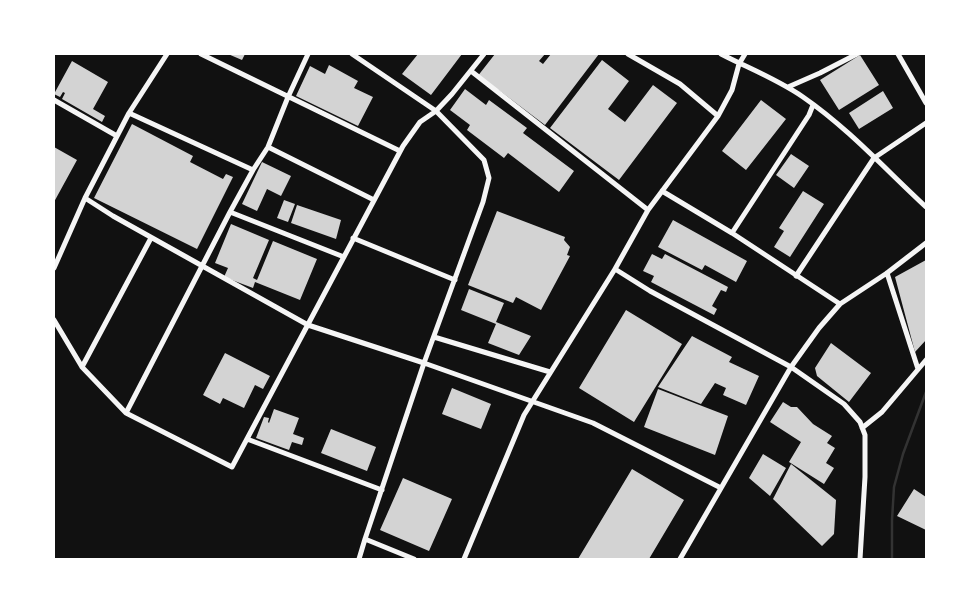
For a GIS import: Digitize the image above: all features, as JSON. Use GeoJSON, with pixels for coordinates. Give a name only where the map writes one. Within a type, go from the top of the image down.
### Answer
{"type":"FeatureCollection","features":[{"type":"Feature","properties":{"kind":"street"},"geometry":{"type":"LineString","coordinates":[[54,268],[85,198],[129,113],[168,54]]}},
{"type":"Feature","properties":{"kind":"street"},"geometry":{"type":"LineString","coordinates":[[201,54],[400,151]]}},
{"type":"Feature","properties":{"kind":"street"},"geometry":{"type":"LineString","coordinates":[[126,412],[230,212],[268,147],[308,54]]}},
{"type":"Feature","properties":{"kind":"street"},"geometry":{"type":"LineString","coordinates":[[352,54],[436,111],[484,160],[489,178],[483,202],[424,363],[359,559]]}},
{"type":"Feature","properties":{"kind":"street"},"geometry":{"type":"LineString","coordinates":[[54,320],[82,367],[126,412],[232,467],[400,151],[420,122],[436,111],[452,94],[484,54]]}},
{"type":"Feature","properties":{"kind":"street"},"geometry":{"type":"LineString","coordinates":[[628,54],[680,84],[718,116]]}},
{"type":"Feature","properties":{"kind":"street"},"geometry":{"type":"LineString","coordinates":[[721,54],[788,87],[813,105],[874,158],[926,207]]}},
{"type":"Feature","properties":{"kind":"street"},"geometry":{"type":"LineString","coordinates":[[464,559],[524,414],[615,269],[648,210],[718,116],[732,90],[739,64],[745,54]]}},
{"type":"Feature","properties":{"kind":"street"},"geometry":{"type":"LineString","coordinates":[[788,87],[857,54]]}},
{"type":"Feature","properties":{"kind":"street"},"geometry":{"type":"LineString","coordinates":[[898,54],[926,103]]}},
{"type":"Feature","properties":{"kind":"street"},"geometry":{"type":"LineString","coordinates":[[471,71],[648,210]]}},
{"type":"Feature","properties":{"kind":"street"},"geometry":{"type":"LineString","coordinates":[[54,100],[117,136]]}},
{"type":"Feature","properties":{"kind":"street"},"geometry":{"type":"LineString","coordinates":[[732,233],[809,115],[813,105]]}},
{"type":"Feature","properties":{"kind":"street"},"geometry":{"type":"LineString","coordinates":[[129,113],[253,170]]}},
{"type":"Feature","properties":{"kind":"street"},"geometry":{"type":"LineString","coordinates":[[796,276],[874,158],[926,123]]}},
{"type":"Feature","properties":{"kind":"street"},"geometry":{"type":"LineString","coordinates":[[268,147],[374,200]]}},
{"type":"Feature","properties":{"kind":"street"},"geometry":{"type":"LineString","coordinates":[[662,191],[732,233],[840,304]]}},
{"type":"Feature","properties":{"kind":"street"},"geometry":{"type":"LineString","coordinates":[[85,198],[151,238],[308,325],[533,400],[593,423],[721,488]]}},
{"type":"Feature","properties":{"kind":"street"},"geometry":{"type":"LineString","coordinates":[[230,212],[344,257]]}},
{"type":"Feature","properties":{"kind":"street"},"geometry":{"type":"LineString","coordinates":[[82,367],[151,238]]}},
{"type":"Feature","properties":{"kind":"street"},"geometry":{"type":"LineString","coordinates":[[353,238],[454,280]]}},
{"type":"Feature","properties":{"kind":"street"},"geometry":{"type":"LineString","coordinates":[[680,559],[791,367],[819,328],[840,304],[887,273],[926,243]]}},
{"type":"Feature","properties":{"kind":"street"},"geometry":{"type":"LineString","coordinates":[[615,269],[650,291],[791,367],[844,404],[860,422],[865,435],[865,477],[860,559]]}},
{"type":"Feature","properties":{"kind":"street"},"geometry":{"type":"LineString","coordinates":[[887,273],[918,370]]}},
{"type":"Feature","properties":{"kind":"street"},"geometry":{"type":"LineString","coordinates":[[434,337],[550,372]]}},
{"type":"Feature","properties":{"kind":"street"},"geometry":{"type":"LineString","coordinates":[[862,428],[882,412],[926,360]]}},
{"type":"Feature","properties":{"kind":"street"},"geometry":{"type":"LineString","coordinates":[[247,439],[382,490]]}},
{"type":"Feature","properties":{"kind":"street"},"geometry":{"type":"LineString","coordinates":[[365,539],[414,559]]}},
{"type":"Feature","properties":{"kind":"building"},"geometry":{"type":"Polygon","coordinates":[[[228,54],[245,54],[242,60],[228,54]]]}},
{"type":"Feature","properties":{"kind":"building"},"geometry":{"type":"Polygon","coordinates":[[[418,54],[462,54],[431,95],[402,74],[418,54]]]}},
{"type":"Feature","properties":{"kind":"building"},"geometry":{"type":"Polygon","coordinates":[[[495,54],[545,54],[539,61],[543,64],[551,54],[599,54],[545,125],[500,91],[477,77],[495,54]]]}},
{"type":"Feature","properties":{"kind":"building"},"geometry":{"type":"Polygon","coordinates":[[[860,55],[879,85],[839,110],[820,80],[860,55]]]}},
{"type":"Feature","properties":{"kind":"building"},"geometry":{"type":"Polygon","coordinates":[[[602,60],[629,81],[608,109],[625,122],[653,85],[677,103],[619,180],[550,128],[602,60]]]}},
{"type":"Feature","properties":{"kind":"building"},"geometry":{"type":"Polygon","coordinates":[[[72,61],[108,82],[93,109],[105,116],[102,122],[62,99],[65,93],[63,92],[60,97],[54,94],[72,61]]]}},
{"type":"Feature","properties":{"kind":"building"},"geometry":{"type":"Polygon","coordinates":[[[329,65],[358,81],[354,88],[373,97],[358,126],[296,96],[310,66],[325,74],[329,65]]]}},
{"type":"Feature","properties":{"kind":"building"},"geometry":{"type":"Polygon","coordinates":[[[465,89],[486,105],[489,100],[527,128],[523,133],[574,171],[559,192],[508,153],[504,158],[467,130],[470,125],[450,110],[465,89]]]}},
{"type":"Feature","properties":{"kind":"building"},"geometry":{"type":"Polygon","coordinates":[[[883,91],[893,108],[859,129],[849,113],[883,91]]]}},
{"type":"Feature","properties":{"kind":"building"},"geometry":{"type":"Polygon","coordinates":[[[761,100],[786,119],[746,170],[722,151],[761,100]]]}},
{"type":"Feature","properties":{"kind":"building"},"geometry":{"type":"Polygon","coordinates":[[[132,124],[193,156],[190,162],[223,179],[226,174],[233,177],[197,249],[94,198],[132,124]]]}},
{"type":"Feature","properties":{"kind":"building"},"geometry":{"type":"Polygon","coordinates":[[[54,147],[77,160],[54,202],[54,147]]]}},
{"type":"Feature","properties":{"kind":"building"},"geometry":{"type":"Polygon","coordinates":[[[791,154],[809,166],[794,188],[776,175],[791,154]]]}},
{"type":"Feature","properties":{"kind":"building"},"geometry":{"type":"Polygon","coordinates":[[[262,162],[291,176],[281,196],[267,189],[257,211],[242,204],[262,162]]]}},
{"type":"Feature","properties":{"kind":"building"},"geometry":{"type":"Polygon","coordinates":[[[803,191],[824,204],[790,257],[774,247],[784,231],[779,228],[803,191]]]}},
{"type":"Feature","properties":{"kind":"building"},"geometry":{"type":"Polygon","coordinates":[[[284,200],[295,204],[288,222],[277,218],[284,200]]]}},
{"type":"Feature","properties":{"kind":"building"},"geometry":{"type":"Polygon","coordinates":[[[297,205],[341,220],[336,239],[291,223],[297,205]]]}},
{"type":"Feature","properties":{"kind":"building"},"geometry":{"type":"Polygon","coordinates":[[[497,211],[565,237],[564,240],[570,247],[567,255],[570,256],[541,310],[516,297],[513,303],[468,285],[497,211]]]}},
{"type":"Feature","properties":{"kind":"building"},"geometry":{"type":"Polygon","coordinates":[[[673,220],[747,261],[736,282],[705,265],[702,270],[658,247],[673,220]]]}},
{"type":"Feature","properties":{"kind":"building"},"geometry":{"type":"Polygon","coordinates":[[[231,224],[269,240],[253,278],[257,280],[273,241],[317,259],[300,300],[255,282],[253,288],[224,277],[228,268],[215,263],[231,224]]]}},
{"type":"Feature","properties":{"kind":"building"},"geometry":{"type":"Polygon","coordinates":[[[652,254],[662,259],[665,254],[728,287],[726,292],[721,290],[712,306],[717,309],[714,315],[651,282],[654,276],[643,271],[652,254]]]}},
{"type":"Feature","properties":{"kind":"building"},"geometry":{"type":"Polygon","coordinates":[[[926,260],[926,340],[915,352],[895,277],[926,260]]]}},
{"type":"Feature","properties":{"kind":"building"},"geometry":{"type":"Polygon","coordinates":[[[469,289],[504,303],[496,322],[531,336],[519,355],[488,343],[496,324],[461,310],[469,289]]]}},
{"type":"Feature","properties":{"kind":"building"},"geometry":{"type":"Polygon","coordinates":[[[626,310],[682,344],[634,422],[579,388],[626,310]]]}},
{"type":"Feature","properties":{"kind":"building"},"geometry":{"type":"Polygon","coordinates":[[[692,336],[732,357],[729,362],[759,376],[746,405],[723,395],[726,388],[715,383],[701,404],[658,387],[692,336]]]}},
{"type":"Feature","properties":{"kind":"building"},"geometry":{"type":"Polygon","coordinates":[[[831,343],[871,373],[849,402],[817,376],[815,368],[831,343]]]}},
{"type":"Feature","properties":{"kind":"building"},"geometry":{"type":"Polygon","coordinates":[[[225,353],[270,376],[263,389],[255,385],[244,408],[223,398],[220,404],[203,395],[225,353]]]}},
{"type":"Feature","properties":{"kind":"building"},"geometry":{"type":"Polygon","coordinates":[[[452,388],[491,404],[481,429],[442,414],[452,388]]]}},
{"type":"Feature","properties":{"kind":"building"},"geometry":{"type":"Polygon","coordinates":[[[658,389],[728,416],[715,455],[644,427],[658,389]]]}},
{"type":"Feature","properties":{"kind":"building"},"geometry":{"type":"Polygon","coordinates":[[[783,402],[791,407],[797,407],[813,424],[832,436],[827,443],[835,448],[826,463],[834,468],[824,484],[789,462],[801,442],[770,422],[783,402]]]}},
{"type":"Feature","properties":{"kind":"building"},"geometry":{"type":"Polygon","coordinates":[[[274,409],[299,418],[293,434],[304,438],[302,445],[292,442],[289,450],[256,438],[264,417],[269,418],[269,423],[274,409]]]}},
{"type":"Feature","properties":{"kind":"building"},"geometry":{"type":"Polygon","coordinates":[[[331,429],[376,447],[367,471],[321,453],[331,429]]]}},
{"type":"Feature","properties":{"kind":"building"},"geometry":{"type":"Polygon","coordinates":[[[763,454],[786,468],[770,496],[749,478],[763,454]]]}},
{"type":"Feature","properties":{"kind":"building"},"geometry":{"type":"Polygon","coordinates":[[[791,464],[836,500],[834,534],[822,546],[773,499],[791,464]]]}},
{"type":"Feature","properties":{"kind":"building"},"geometry":{"type":"Polygon","coordinates":[[[632,469],[684,500],[649,559],[578,559],[632,469]]]}},
{"type":"Feature","properties":{"kind":"building"},"geometry":{"type":"Polygon","coordinates":[[[403,478],[452,499],[429,551],[380,530],[403,478]]]}},
{"type":"Feature","properties":{"kind":"building"},"geometry":{"type":"Polygon","coordinates":[[[914,489],[926,497],[926,530],[897,516],[914,489]]]}},
{"type":"Feature","properties":{"kind":"waterway"},"geometry":{"type":"LineString","coordinates":[[892,559],[894,487],[903,454],[926,392]]}}]}
